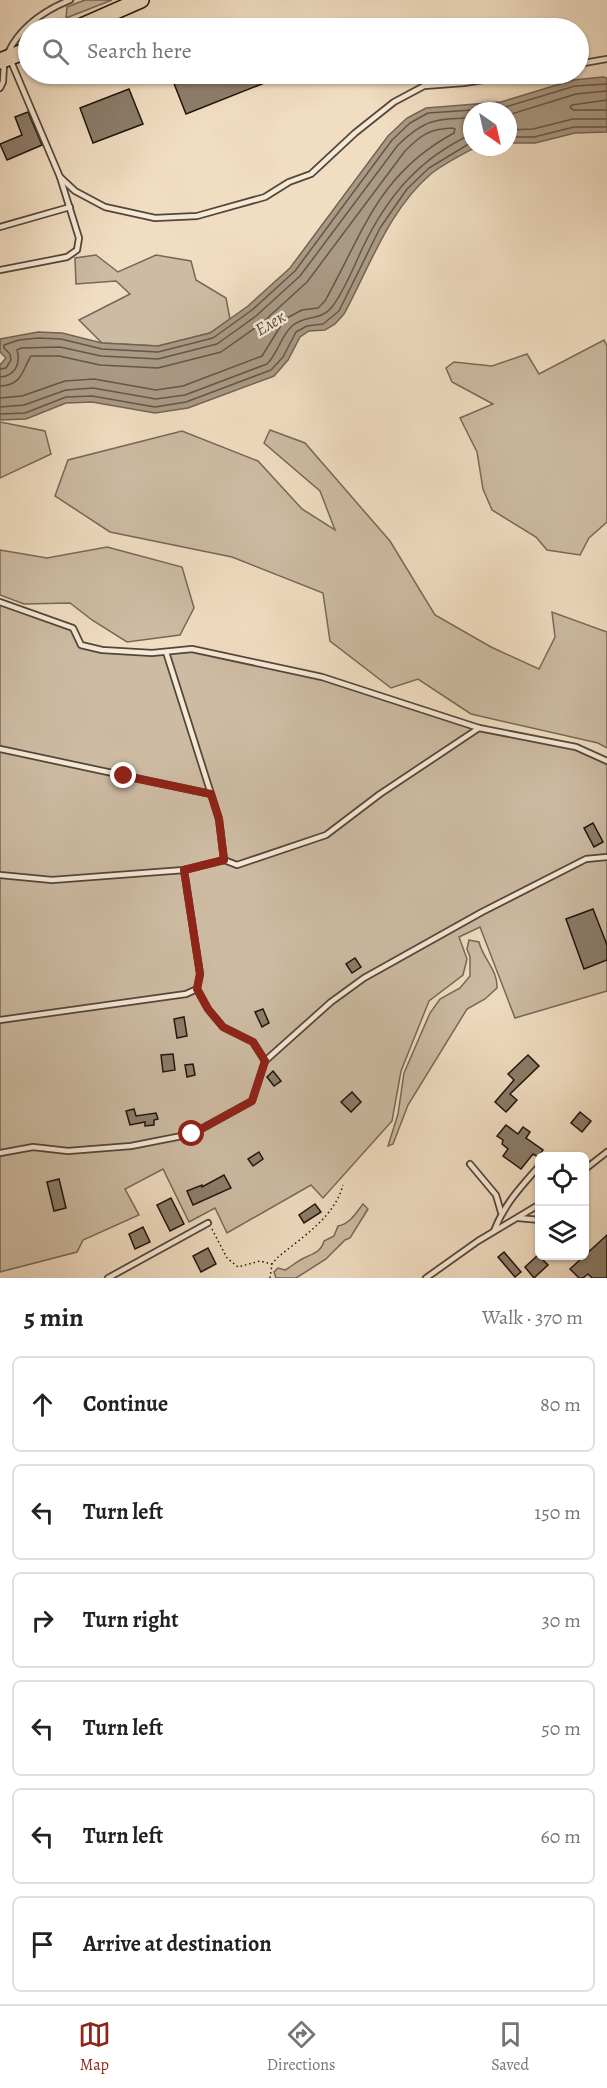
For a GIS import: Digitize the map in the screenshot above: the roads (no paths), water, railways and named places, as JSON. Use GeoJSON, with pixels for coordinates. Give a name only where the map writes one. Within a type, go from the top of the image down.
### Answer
{"type":"FeatureCollection","features":[{"type":"Feature","properties":{"kind":"highway"},"geometry":{"type":"LineString","coordinates":[[100,18],[141,0]]}},
{"type":"Feature","properties":{"kind":"lane"},"geometry":{"type":"LineString","coordinates":[[37,18],[49,8],[70,0]]}},
{"type":"Feature","properties":{"kind":"lane"},"geometry":{"type":"LineString","coordinates":[[0,88],[3,82],[5,59],[18,35]]}},
{"type":"Feature","properties":{"kind":"lane"},"geometry":{"type":"LineString","coordinates":[[0,270],[67,257],[77,250],[79,238],[60,177],[5,59]]}},
{"type":"Feature","properties":{"kind":"lane"},"geometry":{"type":"LineString","coordinates":[[589,62],[607,59]]}},
{"type":"Feature","properties":{"kind":"lane"},"geometry":{"type":"LineString","coordinates":[[60,177],[75,191],[105,207],[155,218],[197,216],[265,197],[289,182],[311,174],[355,133],[394,102],[424,86],[451,84]]}},
{"type":"Feature","properties":{"kind":"lane"},"geometry":{"type":"LineString","coordinates":[[0,227],[70,207]]}},
{"type":"Feature","properties":{"kind":"lane"},"geometry":{"type":"LineString","coordinates":[[0,602],[73,628],[81,645],[102,650],[152,653],[192,649],[322,677],[479,728],[576,747],[607,761]]}},
{"type":"Feature","properties":{"kind":"lane"},"geometry":{"type":"LineString","coordinates":[[166,652],[219,819],[224,860]]}},
{"type":"Feature","properties":{"kind":"lane"},"geometry":{"type":"LineString","coordinates":[[0,875],[52,880],[184,870],[224,860],[237,865],[326,835],[380,794],[479,728]]}},
{"type":"Feature","properties":{"kind":"lane"},"geometry":{"type":"LineString","coordinates":[[0,749],[211,794]]}},
{"type":"Feature","properties":{"kind":"lane"},"geometry":{"type":"LineString","coordinates":[[0,1153],[33,1147],[68,1151],[131,1146],[192,1134],[252,1101],[265,1061],[331,1002],[364,978],[502,901],[586,860],[607,856]]}},
{"type":"Feature","properties":{"kind":"lane"},"geometry":{"type":"LineString","coordinates":[[184,870],[200,974],[197,989],[208,1009],[223,1027],[253,1042],[265,1061]]}},
{"type":"Feature","properties":{"kind":"lane"},"geometry":{"type":"LineString","coordinates":[[0,1020],[186,994],[197,989]]}},
{"type":"Feature","properties":{"kind":"lane"},"geometry":{"type":"LineString","coordinates":[[589,1167],[607,1153]]}},
{"type":"Feature","properties":{"kind":"lane"},"geometry":{"type":"LineString","coordinates":[[470,1164],[496,1195],[501,1212]]}},
{"type":"Feature","properties":{"kind":"lane"},"geometry":{"type":"LineString","coordinates":[[495,1231],[501,1212],[535,1171]]}},
{"type":"Feature","properties":{"kind":"lane"},"geometry":{"type":"LineString","coordinates":[[426,1278],[495,1231],[537,1206]]}},
{"type":"Feature","properties":{"kind":"lane"},"geometry":{"type":"LineString","coordinates":[[518,1218],[535,1220]]}},
{"type":"Feature","properties":{"kind":"lane"},"geometry":{"type":"LineString","coordinates":[[108,1278],[208,1223]]}},
{"type":"Feature","properties":{"kind":"water"},"geometry":{"type":"Polygon","coordinates":[[[589,78],[607,78],[607,132],[575,133],[535,143],[517,143],[517,102],[501,102],[560,84],[589,84],[589,78]]]}},
{"type":"Feature","properties":{"kind":"water","name":"Елек"},"geometry":{"type":"Polygon","coordinates":[[[463,105],[463,154],[437,169],[417,187],[392,221],[344,314],[335,324],[325,330],[309,331],[300,337],[288,360],[274,376],[188,408],[155,413],[92,402],[66,403],[26,419],[0,420],[0,365],[6,358],[0,352],[0,339],[38,332],[62,333],[102,343],[158,346],[210,333],[248,306],[290,268],[388,136],[407,118],[426,108],[463,105]]]}}]}
